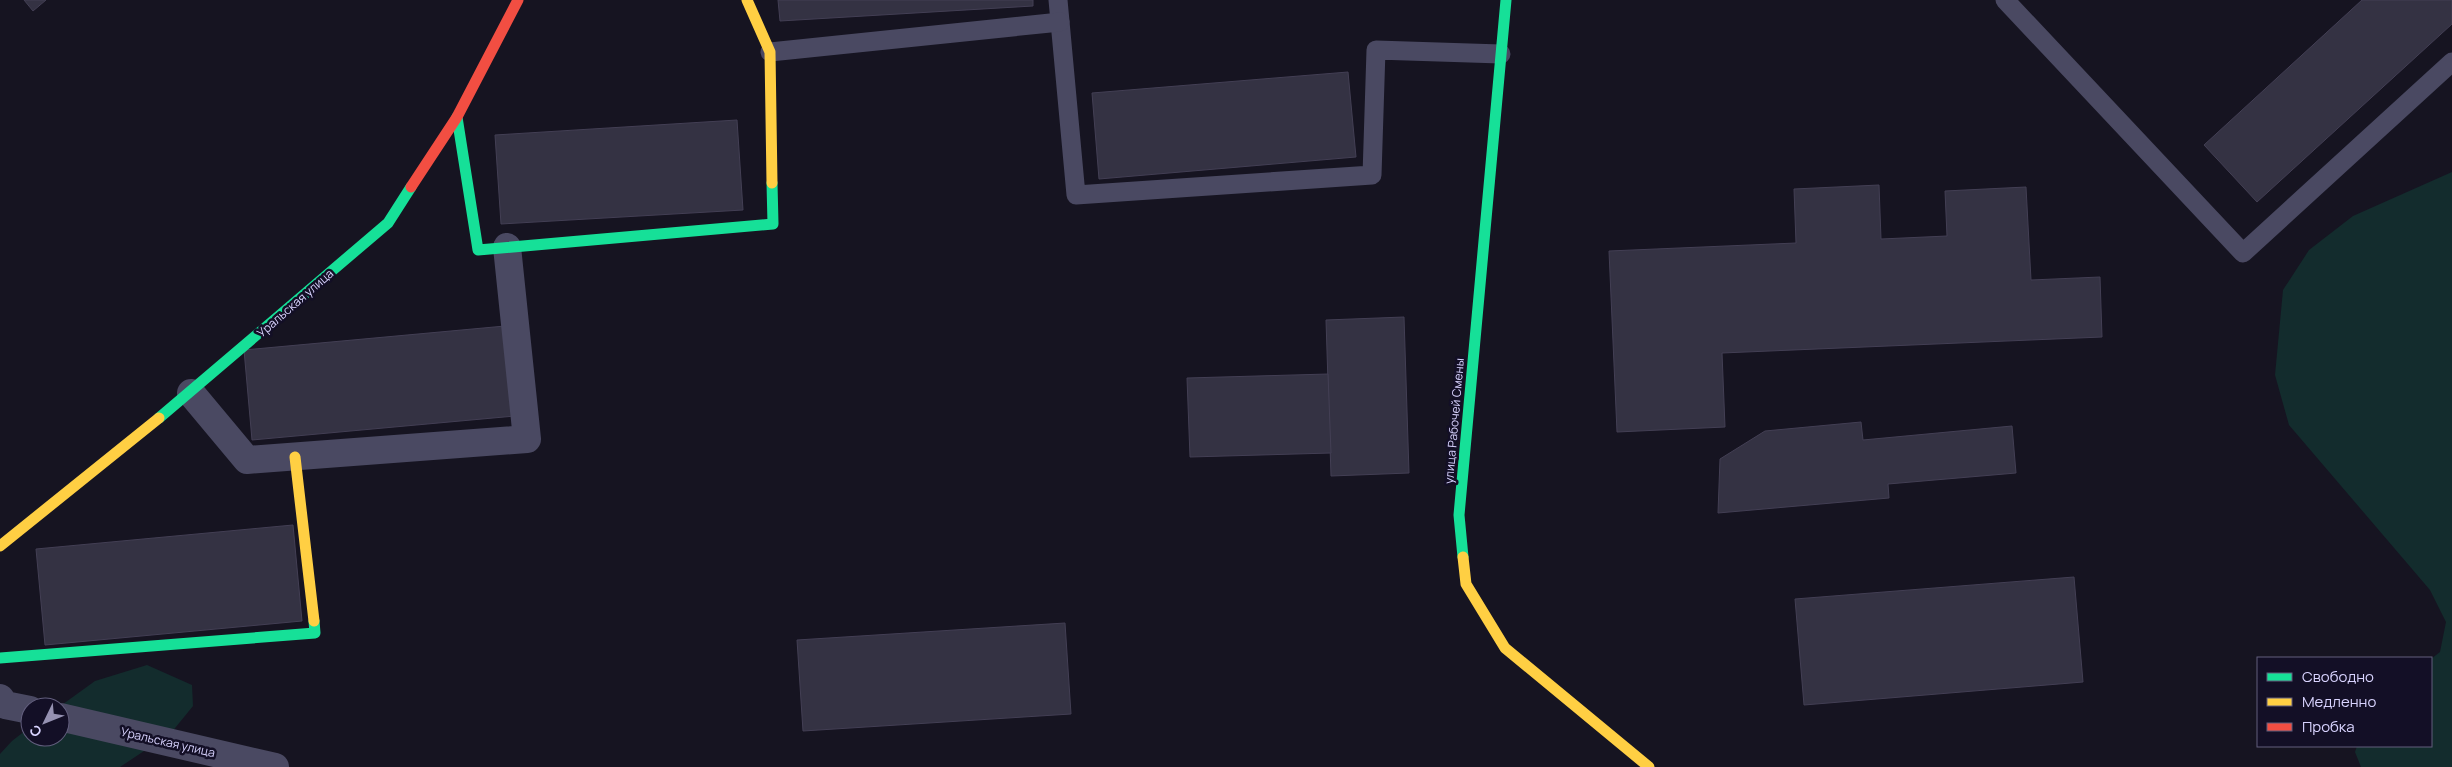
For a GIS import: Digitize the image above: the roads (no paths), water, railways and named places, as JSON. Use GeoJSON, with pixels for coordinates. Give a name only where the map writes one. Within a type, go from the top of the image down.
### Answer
{"type":"FeatureCollection","features":[{"type":"Feature","properties":{"kind":"street","name":"Уральская улица"},"geometry":{"type":"LineString","coordinates":[[0,546],[191,393],[388,223],[457,117],[518,0]]}},
{"type":"Feature","properties":{"kind":"street"},"geometry":{"type":"LineString","coordinates":[[457,117],[478,250],[773,224],[770,52],[748,0]]}},
{"type":"Feature","properties":{"kind":"street","name":"улица Рабочей Смены"},"geometry":{"type":"LineString","coordinates":[[1506,0],[1459,515],[1466,584],[1505,648],[1649,767]]}},
{"type":"Feature","properties":{"kind":"street"},"geometry":{"type":"LineString","coordinates":[[191,393],[247,460],[528,440],[507,247]]}},
{"type":"Feature","properties":{"kind":"street"},"geometry":{"type":"LineString","coordinates":[[0,658],[315,634],[295,458]]}},
{"type":"Feature","properties":{"kind":"street"},"geometry":{"type":"LineString","coordinates":[[0,698],[5,705],[20,708]]}},
{"type":"Feature","properties":{"kind":"street","name":"Уральская улица"},"geometry":{"type":"LineString","coordinates":[[70,719],[275,767]]}},
{"type":"Feature","properties":{"kind":"lane"},"geometry":{"type":"LineString","coordinates":[[1058,0],[1076,195],[1372,175],[1376,50],[1501,54]]}},
{"type":"Feature","properties":{"kind":"lane"},"geometry":{"type":"LineString","coordinates":[[2005,0],[2243,253],[2452,62]]}},
{"type":"Feature","properties":{"kind":"lane"},"geometry":{"type":"LineString","coordinates":[[770,52],[1060,22]]}}]}
